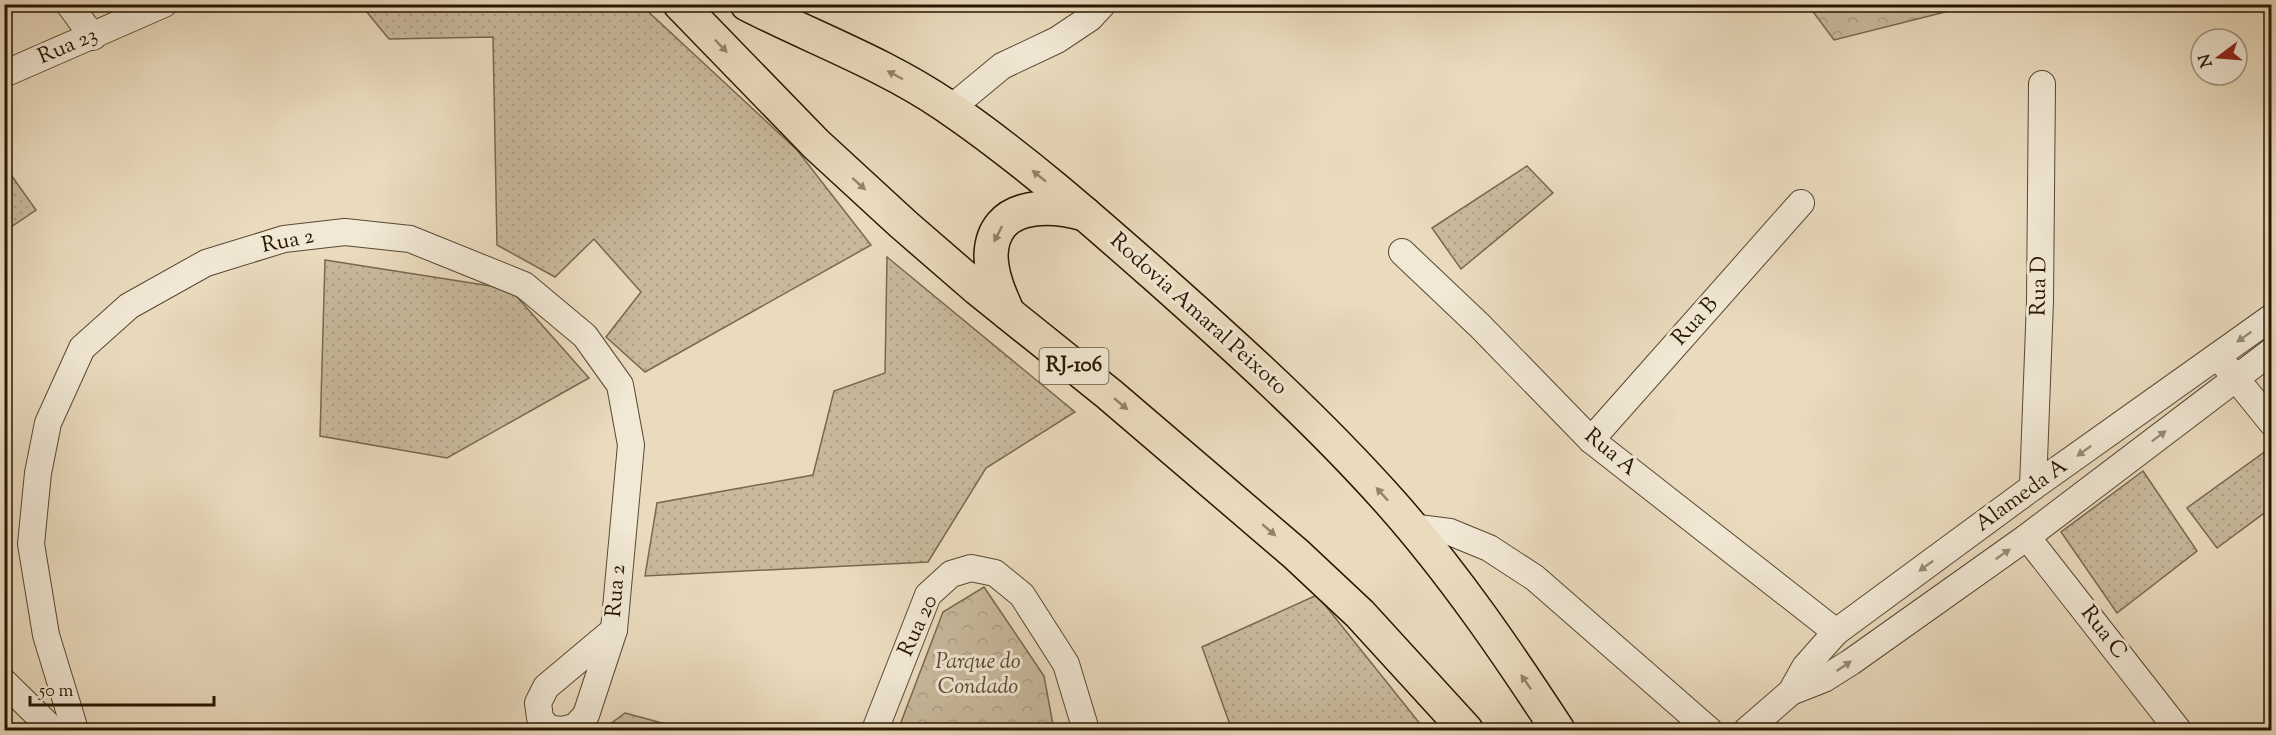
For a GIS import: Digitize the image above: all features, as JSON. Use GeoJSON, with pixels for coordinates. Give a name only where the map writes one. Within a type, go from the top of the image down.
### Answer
{"type":"FeatureCollection","features":[{"type":"Feature","properties":{"kind":"highway","name":"RJ-106"},"geometry":{"type":"LineString","coordinates":[[680,4],[816,144],[903,224],[1008,313],[1109,394],[1296,554],[1360,614],[1466,730]]}},
{"type":"Feature","properties":{"kind":"highway","name":"Rodovia Amaral Peixoto"},"geometry":{"type":"LineString","coordinates":[[747,4],[909,82],[1023,162],[1087,215],[1290,398],[1361,470],[1410,527],[1486,625],[1558,730]]}},
{"type":"Feature","properties":{"kind":"highway"},"geometry":{"type":"LineString","coordinates":[[1008,313],[999,294],[991,255],[994,239],[1002,225],[1016,214],[1032,208],[1068,210],[1087,215]]}},
{"type":"Feature","properties":{"kind":"street"},"geometry":{"type":"LineString","coordinates":[[69,4],[93,37]]}},
{"type":"Feature","properties":{"kind":"street","name":"Rua 23"},"geometry":{"type":"LineString","coordinates":[[4,74],[164,4]]}},
{"type":"Feature","properties":{"kind":"street"},"geometry":{"type":"LineString","coordinates":[[950,109],[1002,66],[1057,40],[1090,18],[1103,4]]}},
{"type":"Feature","properties":{"kind":"street","name":"Rua D"},"geometry":{"type":"LineString","coordinates":[[2033,487],[2040,301],[2042,84]]}},
{"type":"Feature","properties":{"kind":"street","name":"Rua B"},"geometry":{"type":"LineString","coordinates":[[1591,440],[1801,203]]}},
{"type":"Feature","properties":{"kind":"street","name":"Rua 2"},"geometry":{"type":"LineString","coordinates":[[75,730],[46,635],[31,544],[38,472],[48,423],[82,348],[129,306],[206,263],[284,239],[345,232],[410,239],[524,285],[585,336],[620,385],[631,445],[614,630]]}},
{"type":"Feature","properties":{"kind":"street","name":"Rua A"},"geometry":{"type":"LineString","coordinates":[[1402,252],[1480,326],[1591,440],[1836,632]]}},
{"type":"Feature","properties":{"kind":"street","name":"Alameda A"},"geometry":{"type":"LineString","coordinates":[[1791,692],[1804,667],[1836,632],[2033,487],[2271,317]]}},
{"type":"Feature","properties":{"kind":"street","name":"Alameda A"},"geometry":{"type":"LineString","coordinates":[[1748,730],[1791,692],[1824,679],[2027,537],[2271,351]]}},
{"type":"Feature","properties":{"kind":"street"},"geometry":{"type":"LineString","coordinates":[[2217,356],[2271,423]]}},
{"type":"Feature","properties":{"kind":"street"},"geometry":{"type":"LineString","coordinates":[[1410,527],[1450,532],[1489,548],[1535,578],[1709,730]]}},
{"type":"Feature","properties":{"kind":"street","name":"Rua C"},"geometry":{"type":"LineString","coordinates":[[2027,537],[2178,730]]}},
{"type":"Feature","properties":{"kind":"street","name":"Rua 20"},"geometry":{"type":"LineString","coordinates":[[875,730],[928,595],[951,574],[971,568],[995,573],[1022,594],[1066,664],[1086,730]]}},
{"type":"Feature","properties":{"kind":"street"},"geometry":{"type":"LineString","coordinates":[[4,682],[53,730]]}},
{"type":"Feature","properties":{"kind":"green space"},"geometry":{"type":"Polygon","coordinates":[[[361,5],[641,5],[797,150],[871,245],[645,372],[606,337],[641,292],[594,239],[555,277],[497,245],[493,37],[389,39],[361,5]]]}},
{"type":"Feature","properties":{"kind":"green space"},"geometry":{"type":"Polygon","coordinates":[[[1808,5],[1973,5],[1834,40],[1808,5]]]}},
{"type":"Feature","properties":{"kind":"green space"},"geometry":{"type":"Polygon","coordinates":[[[4,165],[36,210],[5,231],[4,231],[4,165]]]}},
{"type":"Feature","properties":{"kind":"green space"},"geometry":{"type":"Polygon","coordinates":[[[1527,166],[1553,193],[1461,269],[1432,228],[1527,166]]]}},
{"type":"Feature","properties":{"kind":"green space"},"geometry":{"type":"Polygon","coordinates":[[[887,257],[1075,412],[986,468],[928,562],[645,576],[657,503],[813,475],[834,391],[885,373],[887,257]]]}},
{"type":"Feature","properties":{"kind":"green space"},"geometry":{"type":"Polygon","coordinates":[[[325,260],[510,289],[589,378],[447,458],[320,436],[325,260]]]}},
{"type":"Feature","properties":{"kind":"green space"},"geometry":{"type":"Polygon","coordinates":[[[2270,448],[2272,450],[2271,508],[2217,548],[2187,508],[2270,448]]]}},
{"type":"Feature","properties":{"kind":"green space"},"geometry":{"type":"Polygon","coordinates":[[[2143,471],[2197,551],[2117,613],[2061,532],[2143,471]]]}},
{"type":"Feature","properties":{"kind":"green space","name":"Parque do Condado"},"geometry":{"type":"Polygon","coordinates":[[[984,587],[1044,676],[1054,730],[898,730],[943,612],[984,587]]]}},
{"type":"Feature","properties":{"kind":"green space"},"geometry":{"type":"Polygon","coordinates":[[[1317,595],[1425,730],[1232,730],[1202,647],[1317,595]]]}},
{"type":"Feature","properties":{"kind":"green space"},"geometry":{"type":"Polygon","coordinates":[[[625,713],[688,730],[602,730],[625,713]]]}}]}
